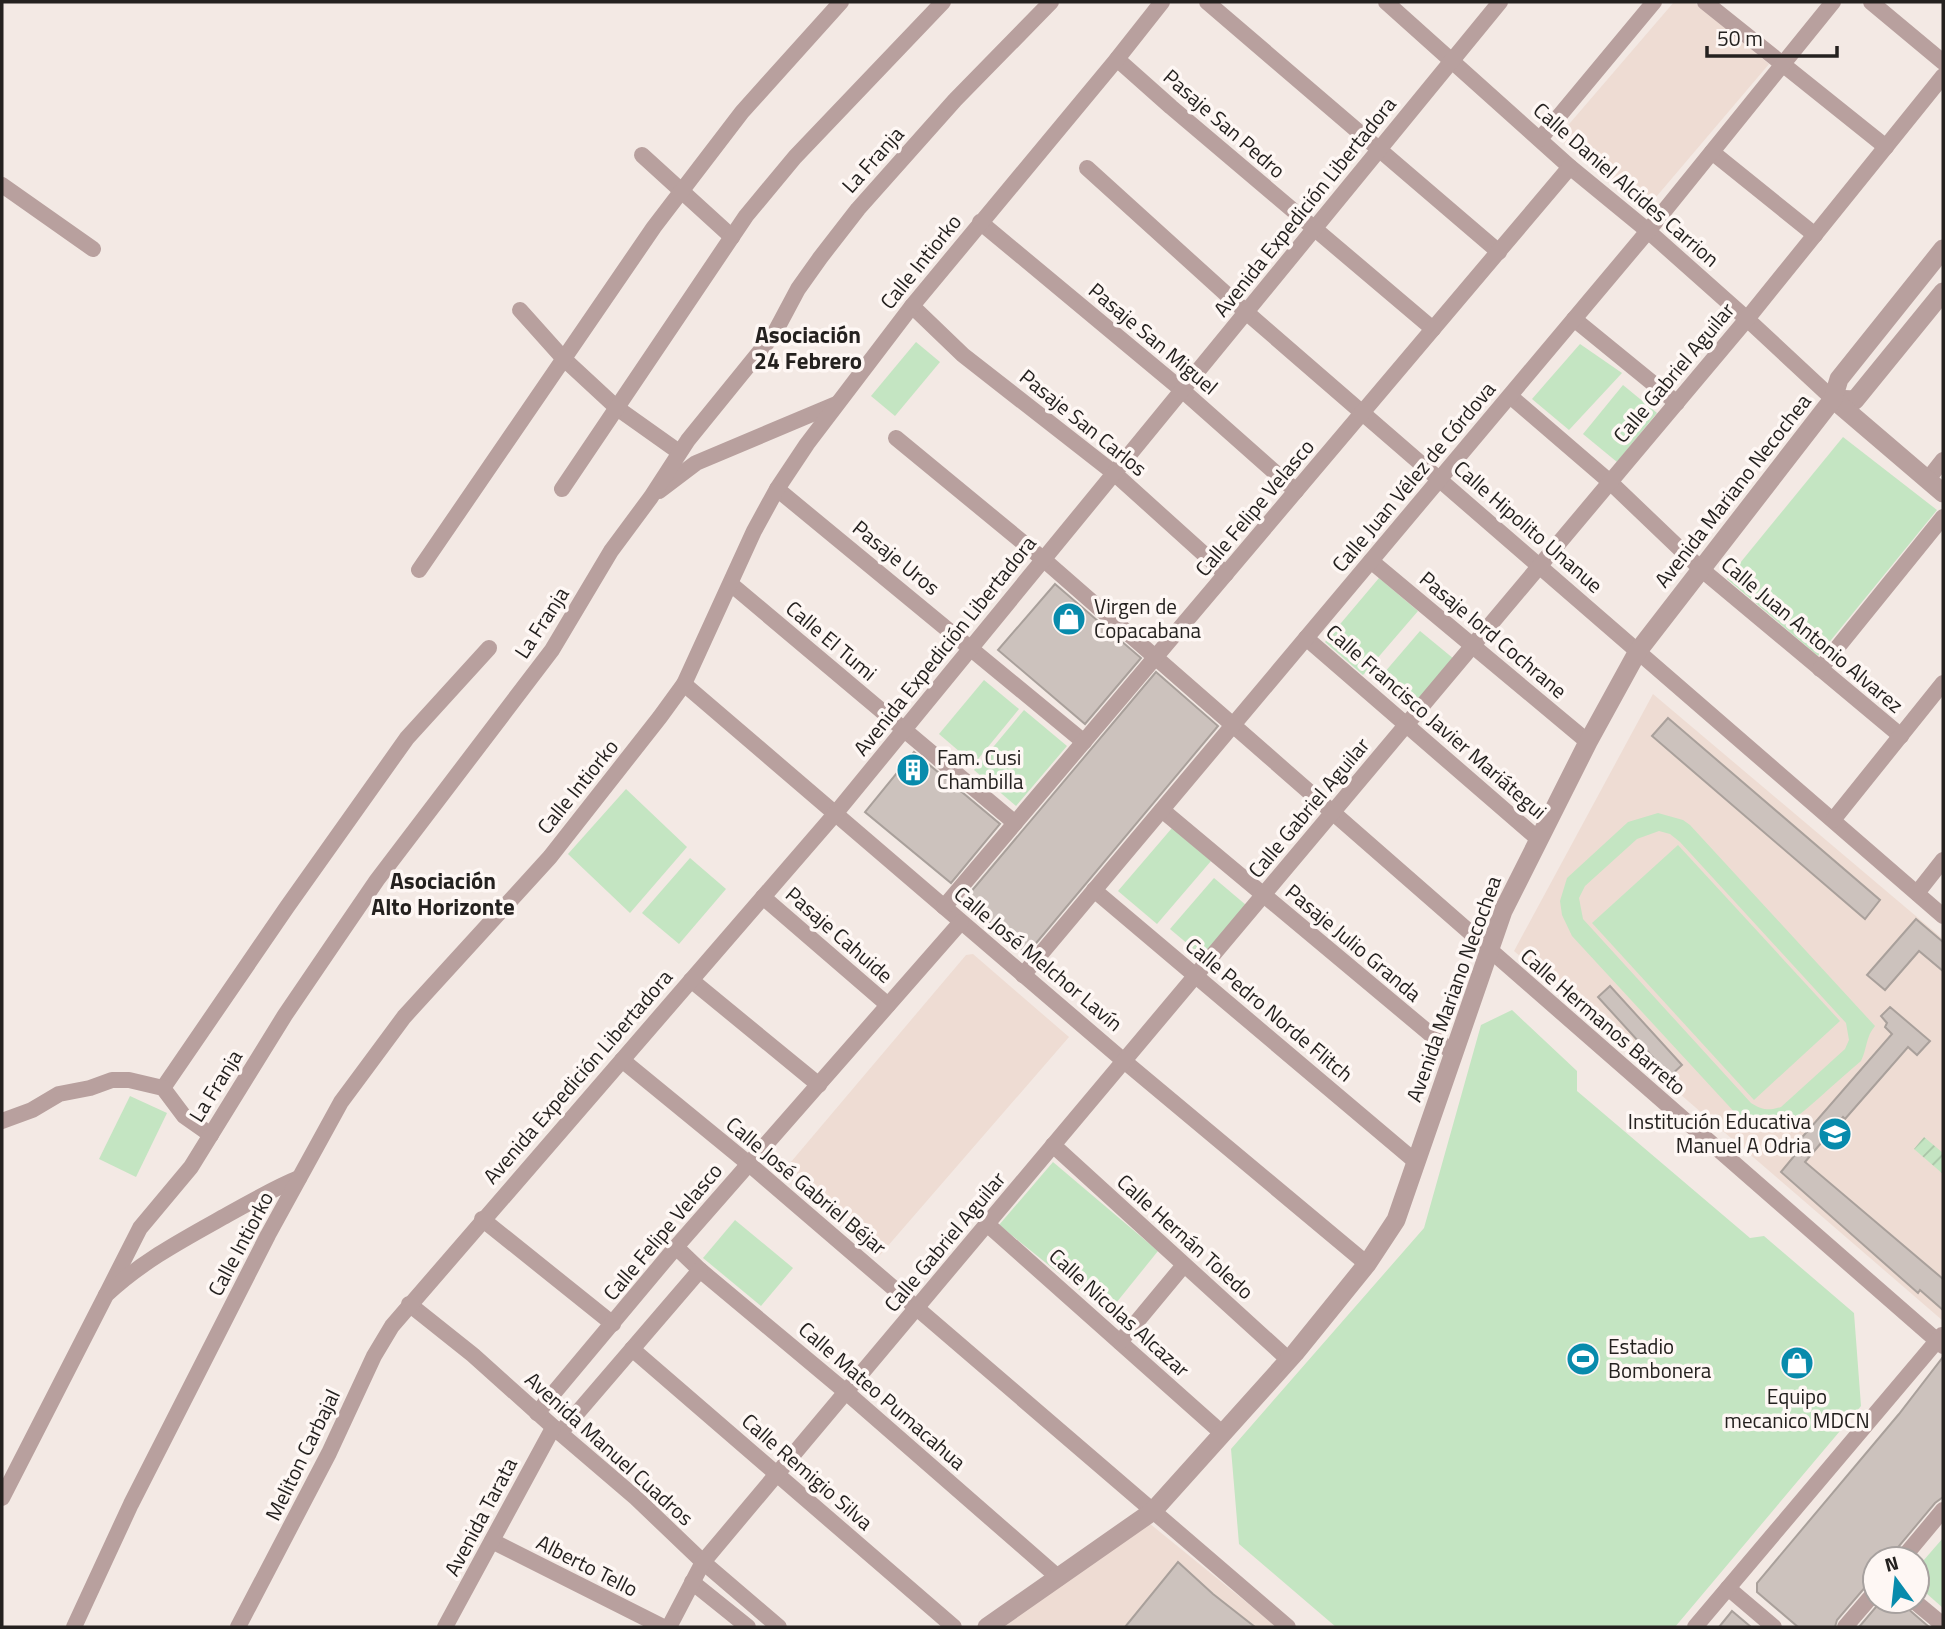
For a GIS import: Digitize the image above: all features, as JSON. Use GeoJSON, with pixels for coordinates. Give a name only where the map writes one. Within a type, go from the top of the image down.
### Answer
{"type":"FeatureCollection","features":[{"type":"Feature","properties":{"kind":"street"},"geometry":{"type":"LineString","coordinates":[[419,570],[653,227],[742,112],[841,2]]}},
{"type":"Feature","properties":{"kind":"street"},"geometry":{"type":"LineString","coordinates":[[562,489],[746,216],[795,157],[943,2]]}},
{"type":"Feature","properties":{"kind":"street","name":"La Franja"},"geometry":{"type":"LineString","coordinates":[[2,1498],[141,1228],[191,1167],[285,1015],[377,880],[552,650],[611,551],[651,497],[679,452],[775,334],[798,289],[858,209],[955,100],[1051,2]]}},
{"type":"Feature","properties":{"kind":"street","name":"Calle Intiorko"},"geometry":{"type":"LineString","coordinates":[[74,1627],[131,1504],[341,1102],[404,1017],[550,857],[684,684],[732,585],[754,531],[777,489],[838,402],[912,306],[1162,2]]}},
{"type":"Feature","properties":{"kind":"street"},"geometry":{"type":"LineString","coordinates":[[1208,2],[1499,252]]}},
{"type":"Feature","properties":{"kind":"street","name":"Calle Daniel Alcides Carrion"},"geometry":{"type":"LineString","coordinates":[[1386,2],[1570,167],[1648,231],[1833,399]]}},
{"type":"Feature","properties":{"kind":"street","name":"Avenida Expedición Libertadora"},"geometry":{"type":"LineString","coordinates":[[409,1304],[835,814],[1500,2]]}},
{"type":"Feature","properties":{"kind":"street"},"geometry":{"type":"LineString","coordinates":[[1540,139],[1654,2]]}},
{"type":"Feature","properties":{"kind":"street"},"geometry":{"type":"LineString","coordinates":[[1705,2],[1886,147]]}},
{"type":"Feature","properties":{"kind":"street","name":"Calle Juan Vélez de Córdova"},"geometry":{"type":"LineString","coordinates":[[1023,975],[1648,231],[1833,2]]}},
{"type":"Feature","properties":{"kind":"street"},"geometry":{"type":"LineString","coordinates":[[1871,2],[1943,62]]}},
{"type":"Feature","properties":{"kind":"street","name":"Pasaje San Pedro"},"geometry":{"type":"LineString","coordinates":[[1117,59],[1433,329]]}},
{"type":"Feature","properties":{"kind":"street","name":"Calle Gabriel Aguilar"},"geometry":{"type":"LineString","coordinates":[[669,1627],[703,1562],[1677,403],[1943,76]]}},
{"type":"Feature","properties":{"kind":"street"},"geometry":{"type":"LineString","coordinates":[[1712,152],[1815,234]]}},
{"type":"Feature","properties":{"kind":"street"},"geometry":{"type":"LineString","coordinates":[[642,155],[732,237]]}},
{"type":"Feature","properties":{"kind":"street","name":"Calle Felipe Velasco"},"geometry":{"type":"LineString","coordinates":[[944,907],[1570,167]]}},
{"type":"Feature","properties":{"kind":"street","name":"Calle Hipolito Unanue"},"geometry":{"type":"LineString","coordinates":[[1087,168],[1246,312],[1943,916]]}},
{"type":"Feature","properties":{"kind":"street"},"geometry":{"type":"LineString","coordinates":[[2,185],[93,249]]}},
{"type":"Feature","properties":{"kind":"street","name":"Pasaje San Miguel"},"geometry":{"type":"LineString","coordinates":[[980,222],[1182,390],[1296,491]]}},
{"type":"Feature","properties":{"kind":"street","name":"Avenida Mariano Necochea"},"geometry":{"type":"LineString","coordinates":[[987,1627],[1153,1511],[1289,1360],[1367,1264],[1396,1220],[1503,911],[1538,838],[1638,651],[1833,399],[1839,379],[1943,249]]}},
{"type":"Feature","properties":{"kind":"street","name":"Avenida Mariano Necochea"},"geometry":{"type":"LineString","coordinates":[[1833,399],[1855,400],[1943,292]]}},
{"type":"Feature","properties":{"kind":"street","name":"Pasaje San Carlos"},"geometry":{"type":"LineString","coordinates":[[912,306],[963,355],[1114,473],[1226,574]]}},
{"type":"Feature","properties":{"kind":"street"},"geometry":{"type":"LineString","coordinates":[[520,310],[563,358],[617,408],[679,452]]}},
{"type":"Feature","properties":{"kind":"street"},"geometry":{"type":"LineString","coordinates":[[1574,319],[1677,403]]}},
{"type":"Feature","properties":{"kind":"street","name":"Calle Juan Antonio Alvarez"},"geometry":{"type":"LineString","coordinates":[[1510,396],[1610,482],[1701,569],[1900,736]]}},
{"type":"Feature","properties":{"kind":"street"},"geometry":{"type":"LineString","coordinates":[[1833,399],[1943,493]]}},
{"type":"Feature","properties":{"kind":"street"},"geometry":{"type":"LineString","coordinates":[[651,497],[696,463],[838,402]]}},
{"type":"Feature","properties":{"kind":"street","name":"Calle Hermanos Barreto"},"geometry":{"type":"LineString","coordinates":[[896,438],[1043,559],[1489,951],[1941,1340]]}},
{"type":"Feature","properties":{"kind":"street"},"geometry":{"type":"LineString","coordinates":[[1928,479],[1943,460]]}},
{"type":"Feature","properties":{"kind":"street","name":"Pasaje Uros"},"geometry":{"type":"LineString","coordinates":[[777,489],[1084,741]]}},
{"type":"Feature","properties":{"kind":"street"},"geometry":{"type":"LineString","coordinates":[[1819,669],[1943,517]]}},
{"type":"Feature","properties":{"kind":"street","name":"Pasaje lord Cochrane"},"geometry":{"type":"LineString","coordinates":[[1371,561],[1588,742]]}},
{"type":"Feature","properties":{"kind":"street","name":"Calle El Tumi"},"geometry":{"type":"LineString","coordinates":[[732,585],[1015,823]]}},
{"type":"Feature","properties":{"kind":"street","name":"Calle Francisco Javier Mariátegui"},"geometry":{"type":"LineString","coordinates":[[1306,638],[1538,838]]}},
{"type":"Feature","properties":{"kind":"street"},"geometry":{"type":"LineString","coordinates":[[163,1088],[286,906],[385,768],[408,738],[489,648]]}},
{"type":"Feature","properties":{"kind":"street","name":"Calle José Melchor Lavín"},"geometry":{"type":"LineString","coordinates":[[684,684],[1124,1061],[1367,1264]]}},
{"type":"Feature","properties":{"kind":"street"},"geometry":{"type":"LineString","coordinates":[[1833,820],[1943,684]]}},
{"type":"Feature","properties":{"kind":"street","name":"Pasaje Julio Granda"},"geometry":{"type":"LineString","coordinates":[[1162,810],[1453,1053]]}},
{"type":"Feature","properties":{"kind":"street"},"geometry":{"type":"LineString","coordinates":[[1917,893],[1943,860]]}},
{"type":"Feature","properties":{"kind":"street","name":"Calle Pedro Norde Flitch"},"geometry":{"type":"LineString","coordinates":[[1094,890],[1416,1162]]}},
{"type":"Feature","properties":{"kind":"street","name":"Pasaje Cahuide"},"geometry":{"type":"LineString","coordinates":[[763,897],[888,1005]]}},
{"type":"Feature","properties":{"kind":"street","name":"Calle Felipe Velasco"},"geometry":{"type":"LineString","coordinates":[[537,1413],[676,1247],[961,922]]}},
{"type":"Feature","properties":{"kind":"street"},"geometry":{"type":"LineString","coordinates":[[691,980],[819,1084]]}},
{"type":"Feature","properties":{"kind":"street","name":"Calle José Gabriel Béjar"},"geometry":{"type":"LineString","coordinates":[[622,1060],[748,1164],[1288,1627]]}},
{"type":"Feature","properties":{"kind":"street"},"geometry":{"type":"LineString","coordinates":[[2,1121],[32,1110],[59,1094],[90,1088],[112,1080],[129,1080],[163,1088],[184,1116],[211,1135]]}},
{"type":"Feature","properties":{"kind":"street","name":"Calle Hernán Toledo"},"geometry":{"type":"LineString","coordinates":[[1053,1145],[1289,1360]]}},
{"type":"Feature","properties":{"kind":"street","name":"La Franja"},"geometry":{"type":"LineString","coordinates":[[106,1295],[124,1278],[165,1249],[271,1189],[299,1178]]}},
{"type":"Feature","properties":{"kind":"street"},"geometry":{"type":"LineString","coordinates":[[482,1219],[613,1324]]}},
{"type":"Feature","properties":{"kind":"street","name":"Calle Nicolas Alcazar"},"geometry":{"type":"LineString","coordinates":[[987,1224],[1223,1434]]}},
{"type":"Feature","properties":{"kind":"street","name":"Calle Mateo Pumacahua"},"geometry":{"type":"LineString","coordinates":[[676,1247],[1059,1578]]}},
{"type":"Feature","properties":{"kind":"street"},"geometry":{"type":"LineString","coordinates":[[1120,1342],[1184,1265]]}},
{"type":"Feature","properties":{"kind":"street"},"geometry":{"type":"LineString","coordinates":[[556,1430],[632,1349],[700,1270]]}},
{"type":"Feature","properties":{"kind":"street","name":"Avenida Manuel Cuadros"},"geometry":{"type":"LineString","coordinates":[[409,1304],[473,1355],[779,1627]]}},
{"type":"Feature","properties":{"kind":"street","name":"Meliton Carbajal"},"geometry":{"type":"LineString","coordinates":[[238,1627],[329,1453],[374,1356],[409,1304]]}},
{"type":"Feature","properties":{"kind":"street"},"geometry":{"type":"LineString","coordinates":[[1695,1627],[1941,1340]]}},
{"type":"Feature","properties":{"kind":"street","name":"Calle Remigio Silva"},"geometry":{"type":"LineString","coordinates":[[632,1349],[954,1627]]}},
{"type":"Feature","properties":{"kind":"street","name":"Avenida Tarata"},"geometry":{"type":"LineString","coordinates":[[445,1627],[556,1430]]}},
{"type":"Feature","properties":{"kind":"street"},"geometry":{"type":"LineString","coordinates":[[1914,1545],[1943,1510]]}},
{"type":"Feature","properties":{"kind":"street","name":"Alberto Tello"},"geometry":{"type":"LineString","coordinates":[[492,1541],[663,1627]]}},
{"type":"Feature","properties":{"kind":"street"},"geometry":{"type":"LineString","coordinates":[[692,1582],[748,1627]]}},
{"type":"Feature","properties":{"kind":"street"},"geometry":{"type":"LineString","coordinates":[[1728,1588],[1774,1627]]}},
{"type":"Feature","properties":{"kind":"street"},"geometry":{"type":"LineString","coordinates":[[1845,1627],[1861,1608]]}},
{"type":"Feature","properties":{"kind":"shaded area"},"geometry":{"type":"Polygon","coordinates":[[[1674,2],[1694,2],[1769,64],[1645,210],[1558,137],[1674,2]]]}},
{"type":"Feature","properties":{"kind":"shaded area","name":"Institución Educativa Manuel A Odria"},"geometry":{"type":"Polygon","coordinates":[[[1653,694],[1943,939],[1942,1320],[1514,951],[1653,694]]]}},
{"type":"Feature","properties":{"kind":"shaded area"},"geometry":{"type":"Polygon","coordinates":[[[973,954],[1069,1037],[880,1255],[785,1175],[785,1169],[966,955],[973,954]]]}},
{"type":"Feature","properties":{"kind":"shaded area"},"geometry":{"type":"Polygon","coordinates":[[[1149,1523],[1277,1627],[998,1627],[1149,1523]]]}},
{"type":"Feature","properties":{"kind":"green space"},"geometry":{"type":"Polygon","coordinates":[[[916,342],[940,362],[895,416],[871,396],[916,342]]]}},
{"type":"Feature","properties":{"kind":"green space"},"geometry":{"type":"Polygon","coordinates":[[[1580,344],[1622,373],[1569,430],[1532,399],[1580,344]]]}},
{"type":"Feature","properties":{"kind":"green space"},"geometry":{"type":"Polygon","coordinates":[[[1623,385],[1657,413],[1617,462],[1583,434],[1623,385]]]}},
{"type":"Feature","properties":{"kind":"green space"},"geometry":{"type":"Polygon","coordinates":[[[1843,437],[1937,510],[1818,656],[1727,579],[1843,437]]]}},
{"type":"Feature","properties":{"kind":"green space"},"geometry":{"type":"Polygon","coordinates":[[[1379,578],[1418,611],[1363,675],[1325,642],[1379,578]]]}},
{"type":"Feature","properties":{"kind":"green space"},"geometry":{"type":"Polygon","coordinates":[[[1420,631],[1454,659],[1412,709],[1378,680],[1420,631]]]}},
{"type":"Feature","properties":{"kind":"green space"},"geometry":{"type":"Polygon","coordinates":[[[984,680],[1019,709],[974,764],[939,734],[984,680]]]}},
{"type":"Feature","properties":{"kind":"green space"},"geometry":{"type":"Polygon","coordinates":[[[1024,710],[1067,746],[1016,806],[974,770],[1024,710]]]}},
{"type":"Feature","properties":{"kind":"green space"},"geometry":{"type":"Polygon","coordinates":[[[626,789],[687,847],[630,913],[568,854],[626,789]]]}},
{"type":"Feature","properties":{"kind":"green space"},"geometry":{"type":"Polygon","coordinates":[[[1658,813],[1683,820],[1690,825],[1875,1026],[1861,1061],[1791,1121],[1771,1128],[1750,1124],[1738,1116],[1572,936],[1562,915],[1560,901],[1567,878],[1628,822],[1658,813]],[[1659,831],[1637,839],[1585,886],[1579,898],[1583,919],[1751,1103],[1766,1109],[1781,1107],[1845,1049],[1849,1040],[1846,1023],[1670,834],[1659,831]]]}},
{"type":"Feature","properties":{"kind":"green space"},"geometry":{"type":"Polygon","coordinates":[[[1172,828],[1211,861],[1157,924],[1118,891],[1172,828]]]}},
{"type":"Feature","properties":{"kind":"green space"},"geometry":{"type":"Polygon","coordinates":[[[1678,845],[1840,1021],[1754,1100],[1592,923],[1678,845]]]}},
{"type":"Feature","properties":{"kind":"green space"},"geometry":{"type":"Polygon","coordinates":[[[690,858],[726,889],[679,944],[642,913],[690,858]]]}},
{"type":"Feature","properties":{"kind":"green space"},"geometry":{"type":"Polygon","coordinates":[[[1214,878],[1246,905],[1202,956],[1170,929],[1214,878]]]}},
{"type":"Feature","properties":{"kind":"green space","name":"Estadio Bombonera"},"geometry":{"type":"Polygon","coordinates":[[[1512,1010],[1577,1071],[1577,1091],[1750,1238],[1764,1236],[1854,1313],[1861,1406],[1675,1627],[1336,1627],[1239,1544],[1231,1449],[1424,1228],[1481,1025],[1512,1010]]]}},
{"type":"Feature","properties":{"kind":"green space"},"geometry":{"type":"Polygon","coordinates":[[[130,1096],[167,1113],[136,1177],[99,1159],[130,1096]]]}},
{"type":"Feature","properties":{"kind":"green space"},"geometry":{"type":"Polygon","coordinates":[[[1924,1137],[1943,1153],[1943,1174],[1914,1149],[1924,1137]]]}},
{"type":"Feature","properties":{"kind":"green space"},"geometry":{"type":"Polygon","coordinates":[[[1053,1162],[1158,1251],[1108,1313],[999,1225],[1053,1162]]]}},
{"type":"Feature","properties":{"kind":"green space"},"geometry":{"type":"Polygon","coordinates":[[[735,1220],[793,1268],[761,1306],[703,1258],[735,1220]]]}},
{"type":"Feature","properties":{"kind":"green space"},"geometry":{"type":"Polygon","coordinates":[[[1943,1538],[1943,1608],[1931,1597],[1931,1552],[1943,1538]]]}},
{"type":"Feature","properties":{"kind":"building"},"geometry":{"type":"Polygon","coordinates":[[[1055,584],[1141,658],[1085,724],[998,650],[1055,584]]]}},
{"type":"Feature","properties":{"kind":"building"},"geometry":{"type":"Polygon","coordinates":[[[1156,672],[1218,726],[1027,954],[964,900],[1156,672]]]}},
{"type":"Feature","properties":{"kind":"building"},"geometry":{"type":"Polygon","coordinates":[[[1668,718],[1880,900],[1865,919],[1652,736],[1668,718]]]}},
{"type":"Feature","properties":{"kind":"building"},"geometry":{"type":"Polygon","coordinates":[[[914,752],[1000,824],[951,883],[865,812],[914,752]]]}},
{"type":"Feature","properties":{"kind":"building"},"geometry":{"type":"Polygon","coordinates":[[[1916,919],[1943,942],[1943,971],[1919,951],[1885,990],[1867,975],[1916,919]]]}},
{"type":"Feature","properties":{"kind":"building"},"geometry":{"type":"Polygon","coordinates":[[[1610,986],[1682,1065],[1670,1076],[1598,997],[1610,986]]]}},
{"type":"Feature","properties":{"kind":"building"},"geometry":{"type":"Polygon","coordinates":[[[1890,1007],[1930,1041],[1917,1055],[1908,1047],[1805,1162],[1943,1279],[1943,1310],[1920,1290],[1918,1293],[1781,1172],[1795,1155],[1791,1150],[1892,1034],[1885,1027],[1887,1023],[1881,1016],[1890,1007]]]}},
{"type":"Feature","properties":{"kind":"building"},"geometry":{"type":"Polygon","coordinates":[[[1943,1357],[1943,1497],[1900,1545],[1861,1545],[1861,1592],[1837,1620],[1835,1627],[1798,1627],[1757,1592],[1757,1583],[1899,1414],[1943,1357]]]}},
{"type":"Feature","properties":{"kind":"building"},"geometry":{"type":"Polygon","coordinates":[[[1178,1562],[1213,1594],[1255,1627],[1125,1627],[1178,1562]]]}},
{"type":"Feature","properties":{"kind":"building"},"geometry":{"type":"Polygon","coordinates":[[[1732,1611],[1751,1627],[1719,1627],[1732,1611]]]}},
{"type":"Feature","properties":{"kind":"building"},"geometry":{"type":"Polygon","coordinates":[[[1869,1615],[1915,1615],[1929,1627],[1859,1627],[1869,1615]]]}},
{"type":"Feature","properties":{"kind":"place","name":"Virgen de Copacabana"},"geometry":{"type":"Point","coordinates":[1069,619]}},
{"type":"Feature","properties":{"kind":"place","name":"Fam. Cusi Chambilla"},"geometry":{"type":"Point","coordinates":[913,770]}},
{"type":"Feature","properties":{"kind":"place","name":"Institución Educativa Manuel A Odria"},"geometry":{"type":"Point","coordinates":[1835,1134]}},
{"type":"Feature","properties":{"kind":"place","name":"Estadio Bombonera"},"geometry":{"type":"Point","coordinates":[1583,1359]}},
{"type":"Feature","properties":{"kind":"place","name":"Equipo mecanico MDCN"},"geometry":{"type":"Point","coordinates":[1797,1363]}},
{"type":"Feature","properties":{"kind":"district","name":"Asociación 24 Febrero"},"geometry":{"type":"Point","coordinates":[808,348]}},
{"type":"Feature","properties":{"kind":"district","name":"Asociación Alto Horizonte"},"geometry":{"type":"Point","coordinates":[443,894]}}]}
